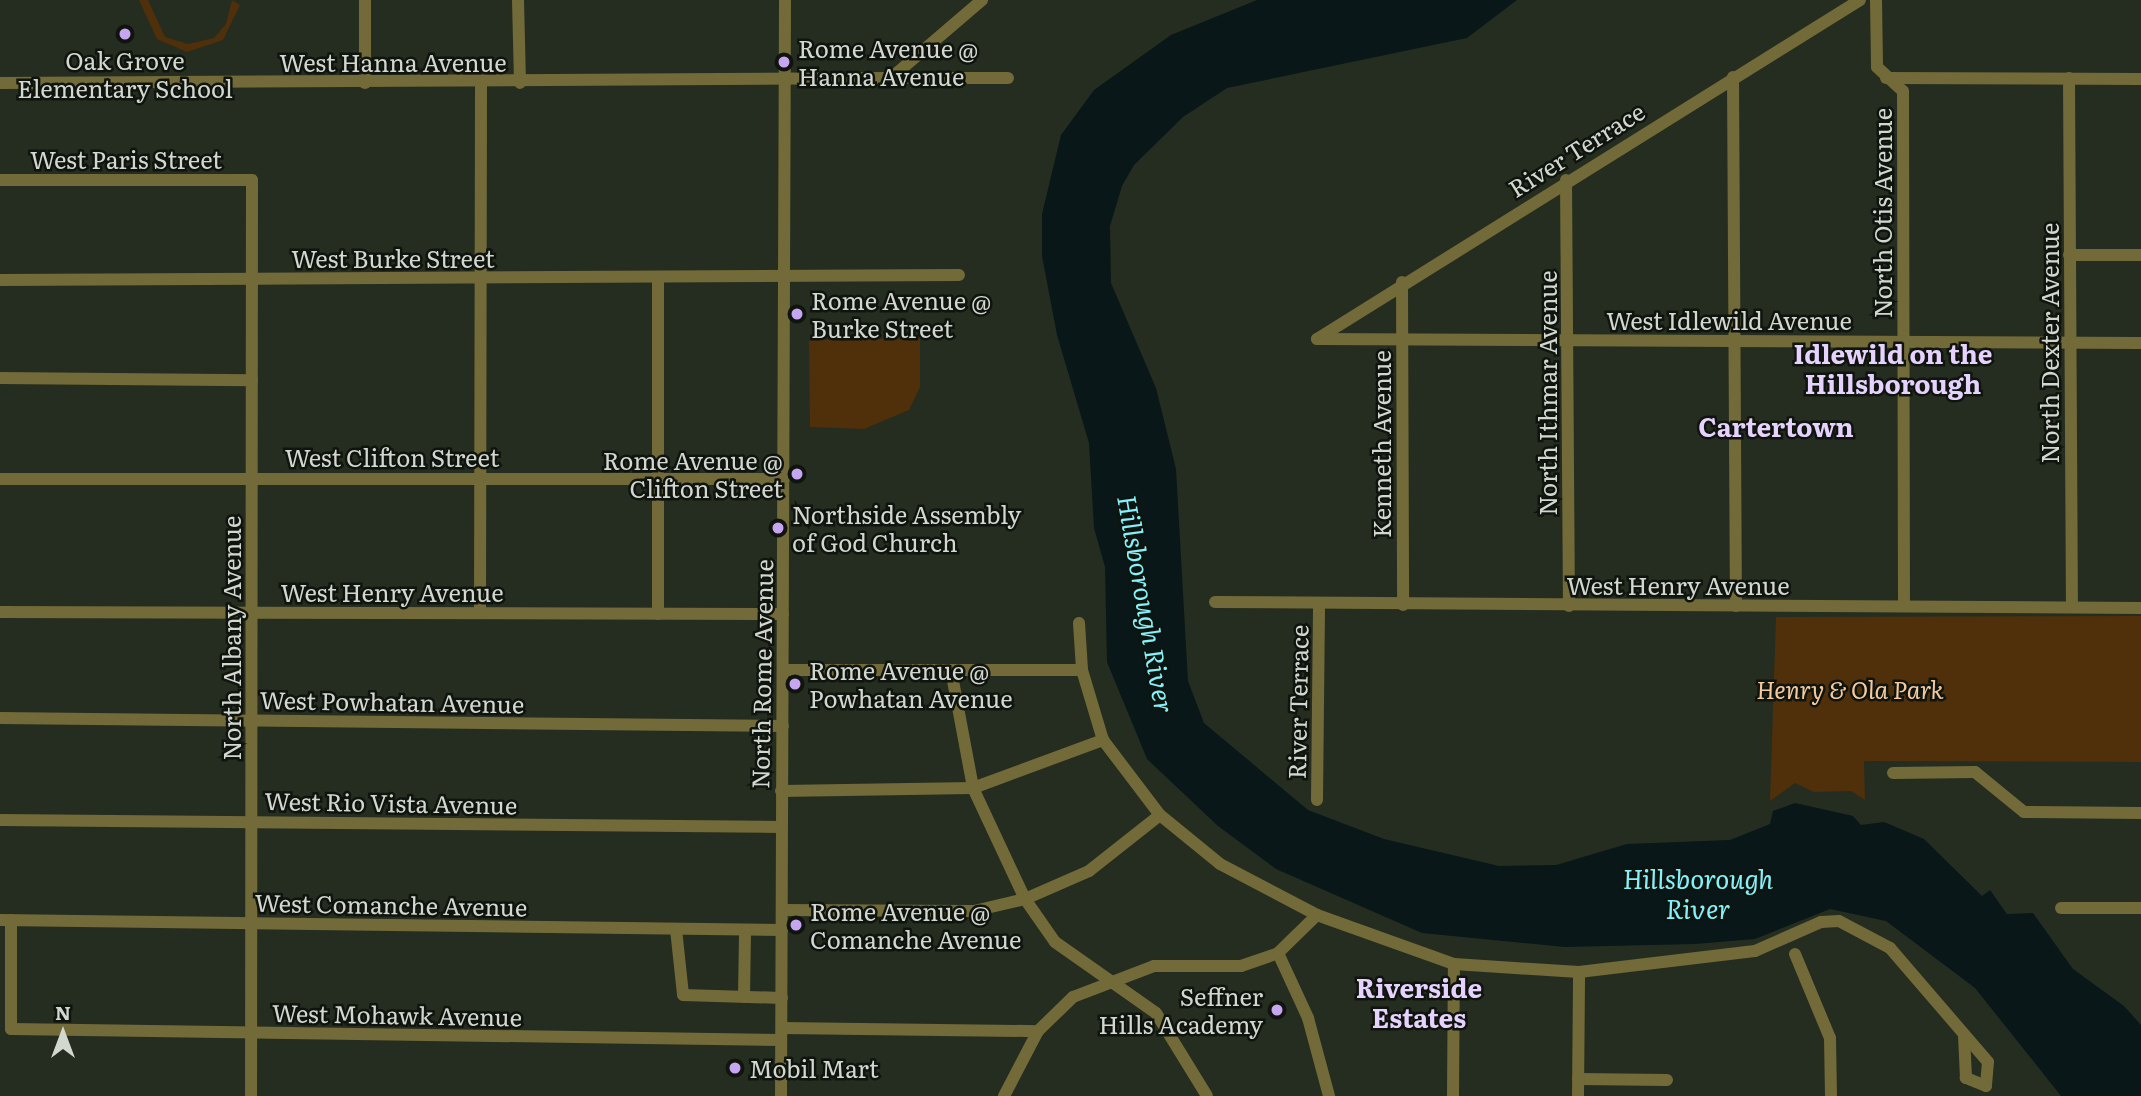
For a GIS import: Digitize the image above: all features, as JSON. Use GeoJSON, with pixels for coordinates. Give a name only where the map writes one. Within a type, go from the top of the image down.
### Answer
{"type":"FeatureCollection","features":[{"type":"Feature","properties":{"kind":"street"},"geometry":{"type":"LineString","coordinates":[[365,0],[365,83]]}},
{"type":"Feature","properties":{"kind":"street"},"geometry":{"type":"LineString","coordinates":[[518,0],[520,83]]}},
{"type":"Feature","properties":{"kind":"street","name":"North Rome Avenue"},"geometry":{"type":"LineString","coordinates":[[781,1096],[785,0]]}},
{"type":"Feature","properties":{"kind":"street"},"geometry":{"type":"LineString","coordinates":[[891,78],[982,0]]}},
{"type":"Feature","properties":{"kind":"street","name":"River Terrace"},"geometry":{"type":"LineString","coordinates":[[1317,339],[1402,282],[1860,0]]}},
{"type":"Feature","properties":{"kind":"street","name":"North Otis Avenue"},"geometry":{"type":"LineString","coordinates":[[1876,0],[1877,67],[1884,78],[1903,90],[1904,606]]}},
{"type":"Feature","properties":{"kind":"street"},"geometry":{"type":"LineString","coordinates":[[891,78],[1007,78]]}},
{"type":"Feature","properties":{"kind":"street","name":"West Hanna Avenue"},"geometry":{"type":"LineString","coordinates":[[0,83],[785,83],[891,78]]}},
{"type":"Feature","properties":{"kind":"street"},"geometry":{"type":"LineString","coordinates":[[1733,78],[1736,606]]}},
{"type":"Feature","properties":{"kind":"street"},"geometry":{"type":"LineString","coordinates":[[1884,78],[2141,79]]}},
{"type":"Feature","properties":{"kind":"street","name":"North Dexter Avenue"},"geometry":{"type":"LineString","coordinates":[[2069,78],[2072,607]]}},
{"type":"Feature","properties":{"kind":"street"},"geometry":{"type":"LineString","coordinates":[[480,613],[481,83]]}},
{"type":"Feature","properties":{"kind":"street","name":"West Paris Street"},"geometry":{"type":"LineString","coordinates":[[0,180],[252,180]]}},
{"type":"Feature","properties":{"kind":"street","name":"North Albany Avenue"},"geometry":{"type":"LineString","coordinates":[[251,1096],[252,180]]}},
{"type":"Feature","properties":{"kind":"street","name":"North Ithmar Avenue"},"geometry":{"type":"LineString","coordinates":[[1566,180],[1569,606]]}},
{"type":"Feature","properties":{"kind":"street"},"geometry":{"type":"LineString","coordinates":[[2069,255],[2141,255]]}},
{"type":"Feature","properties":{"kind":"street","name":"West Burke Street"},"geometry":{"type":"LineString","coordinates":[[0,280],[658,279],[959,275]]}},
{"type":"Feature","properties":{"kind":"street"},"geometry":{"type":"LineString","coordinates":[[658,279],[658,614]]}},
{"type":"Feature","properties":{"kind":"street","name":"Kenneth Avenue"},"geometry":{"type":"LineString","coordinates":[[1402,282],[1403,605]]}},
{"type":"Feature","properties":{"kind":"street","name":"West Idlewild Avenue"},"geometry":{"type":"LineString","coordinates":[[1317,339],[2141,343]]}},
{"type":"Feature","properties":{"kind":"street"},"geometry":{"type":"LineString","coordinates":[[0,378],[252,380]]}},
{"type":"Feature","properties":{"kind":"street","name":"West Clifton Street"},"geometry":{"type":"LineString","coordinates":[[0,479],[784,479]]}},
{"type":"Feature","properties":{"kind":"street","name":"West Henry Avenue"},"geometry":{"type":"LineString","coordinates":[[1215,602],[2141,608]]}},
{"type":"Feature","properties":{"kind":"street","name":"River Terrace"},"geometry":{"type":"LineString","coordinates":[[1317,800],[1319,604]]}},
{"type":"Feature","properties":{"kind":"street","name":"West Henry Avenue"},"geometry":{"type":"LineString","coordinates":[[0,611],[783,614]]}},
{"type":"Feature","properties":{"kind":"street"},"geometry":{"type":"LineString","coordinates":[[1079,624],[1082,670],[1103,740],[1160,816],[1220,864],[1317,915],[1454,964],[1579,972],[1755,951],[1821,922],[1839,921],[1890,948],[1964,1035]]}},
{"type":"Feature","properties":{"kind":"street"},"geometry":{"type":"LineString","coordinates":[[783,670],[1082,670]]}},
{"type":"Feature","properties":{"kind":"street"},"geometry":{"type":"LineString","coordinates":[[951,670],[973,788],[1025,899],[1055,942],[1106,984],[1156,1013],[1208,1096]]}},
{"type":"Feature","properties":{"kind":"street","name":"West Powhatan Avenue"},"geometry":{"type":"LineString","coordinates":[[0,718],[783,726]]}},
{"type":"Feature","properties":{"kind":"street"},"geometry":{"type":"LineString","coordinates":[[781,791],[973,788],[1103,740]]}},
{"type":"Feature","properties":{"kind":"street"},"geometry":{"type":"LineString","coordinates":[[1893,773],[1975,772],[2024,812],[2141,813]]}},
{"type":"Feature","properties":{"kind":"street"},"geometry":{"type":"LineString","coordinates":[[782,910],[974,911],[1025,899],[1089,871],[1160,816]]}},
{"type":"Feature","properties":{"kind":"street","name":"West Rio Vista Avenue"},"geometry":{"type":"LineString","coordinates":[[0,820],[781,827]]}},
{"type":"Feature","properties":{"kind":"street"},"geometry":{"type":"LineString","coordinates":[[2061,908],[2141,908]]}},
{"type":"Feature","properties":{"kind":"street"},"geometry":{"type":"LineString","coordinates":[[1004,1096],[1038,1031],[1073,997],[1154,967],[1241,966],[1279,953],[1317,915]]}},
{"type":"Feature","properties":{"kind":"street","name":"West Comanche Avenue"},"geometry":{"type":"LineString","coordinates":[[5,920],[782,930]]}},
{"type":"Feature","properties":{"kind":"street","name":"West Mohawk Avenue"},"geometry":{"type":"LineString","coordinates":[[5,920],[11,1029],[251,1033],[781,1034],[1038,1031]]}},
{"type":"Feature","properties":{"kind":"street"},"geometry":{"type":"LineString","coordinates":[[676,929],[683,995],[782,998]]}},
{"type":"Feature","properties":{"kind":"street"},"geometry":{"type":"LineString","coordinates":[[744,997],[745,930]]}},
{"type":"Feature","properties":{"kind":"street"},"geometry":{"type":"LineString","coordinates":[[1279,953],[1308,1018],[1329,1096]]}},
{"type":"Feature","properties":{"kind":"street"},"geometry":{"type":"LineString","coordinates":[[1795,954],[1830,1038],[1831,1096]]}},
{"type":"Feature","properties":{"kind":"street"},"geometry":{"type":"LineString","coordinates":[[1453,1096],[1454,964]]}},
{"type":"Feature","properties":{"kind":"street"},"geometry":{"type":"LineString","coordinates":[[1578,1096],[1579,972]]}},
{"type":"Feature","properties":{"kind":"street"},"geometry":{"type":"LineString","coordinates":[[1578,1079],[1667,1080]]}},
{"type":"Feature","properties":{"kind":"green space"},"geometry":{"type":"Polygon","coordinates":[[[139,0],[148,0],[165,37],[188,44],[214,38],[226,24],[232,0],[240,5],[223,40],[187,52],[157,39],[139,0]]]}},
{"type":"Feature","properties":{"kind":"green space"},"geometry":{"type":"Polygon","coordinates":[[[920,338],[920,387],[909,410],[864,429],[810,427],[809,340],[920,338]]]}},
{"type":"Feature","properties":{"kind":"green space","name":"Henry & Ola Park"},"geometry":{"type":"Polygon","coordinates":[[[2141,616],[2141,762],[1864,761],[1865,800],[1851,791],[1814,792],[1795,783],[1770,801],[1776,617],[2141,616]]]}},
{"type":"Feature","properties":{"kind":"water","name":"Hillsborough River"},"geometry":{"type":"Polygon","coordinates":[[[1257,0],[1517,0],[1467,38],[1227,88],[1183,117],[1134,165],[1122,186],[1110,226],[1111,283],[1156,388],[1176,469],[1188,681],[1204,723],[1308,810],[1384,839],[1499,866],[1556,865],[1627,844],[1730,840],[1770,824],[1773,811],[1795,803],[1853,816],[1861,825],[1884,822],[1924,839],[1982,896],[1990,890],[2007,914],[2033,913],[2073,969],[2124,1006],[2141,1025],[2141,1096],[2061,1096],[1975,988],[1886,921],[1830,909],[1755,939],[1695,944],[1565,947],[1422,933],[1276,869],[1218,826],[1147,759],[1107,662],[1105,567],[1094,528],[1089,443],[1057,335],[1042,256],[1042,214],[1061,135],[1094,90],[1171,35],[1257,0]]]}},
{"type":"Feature","properties":{"kind":"place","name":"Oak Grove Elementary School"},"geometry":{"type":"Point","coordinates":[125,34]}},
{"type":"Feature","properties":{"kind":"place","name":"Rome Avenue @ Hanna Avenue"},"geometry":{"type":"Point","coordinates":[784,62]}},
{"type":"Feature","properties":{"kind":"place","name":"Rome Avenue @ Burke Street"},"geometry":{"type":"Point","coordinates":[797,314]}},
{"type":"Feature","properties":{"kind":"place","name":"Rome Avenue @ Clifton Street"},"geometry":{"type":"Point","coordinates":[797,474]}},
{"type":"Feature","properties":{"kind":"place","name":"Northside Assembly of God Church"},"geometry":{"type":"Point","coordinates":[778,528]}},
{"type":"Feature","properties":{"kind":"place","name":"Rome Avenue @ Powhatan Avenue"},"geometry":{"type":"Point","coordinates":[795,684]}},
{"type":"Feature","properties":{"kind":"place","name":"Rome Avenue @ Comanche Avenue"},"geometry":{"type":"Point","coordinates":[796,925]}},
{"type":"Feature","properties":{"kind":"place","name":"Seffner Hills Academy"},"geometry":{"type":"Point","coordinates":[1277,1010]}},
{"type":"Feature","properties":{"kind":"place","name":"Mobil Mart"},"geometry":{"type":"Point","coordinates":[735,1068]}},
{"type":"Feature","properties":{"kind":"district","name":"Idlewild on the Hillsborough"},"geometry":{"type":"Point","coordinates":[1893,368]}},
{"type":"Feature","properties":{"kind":"district","name":"Cartertown"},"geometry":{"type":"Point","coordinates":[1776,426]}},
{"type":"Feature","properties":{"kind":"district","name":"Riverside Estates"},"geometry":{"type":"Point","coordinates":[1419,1002]}}]}
